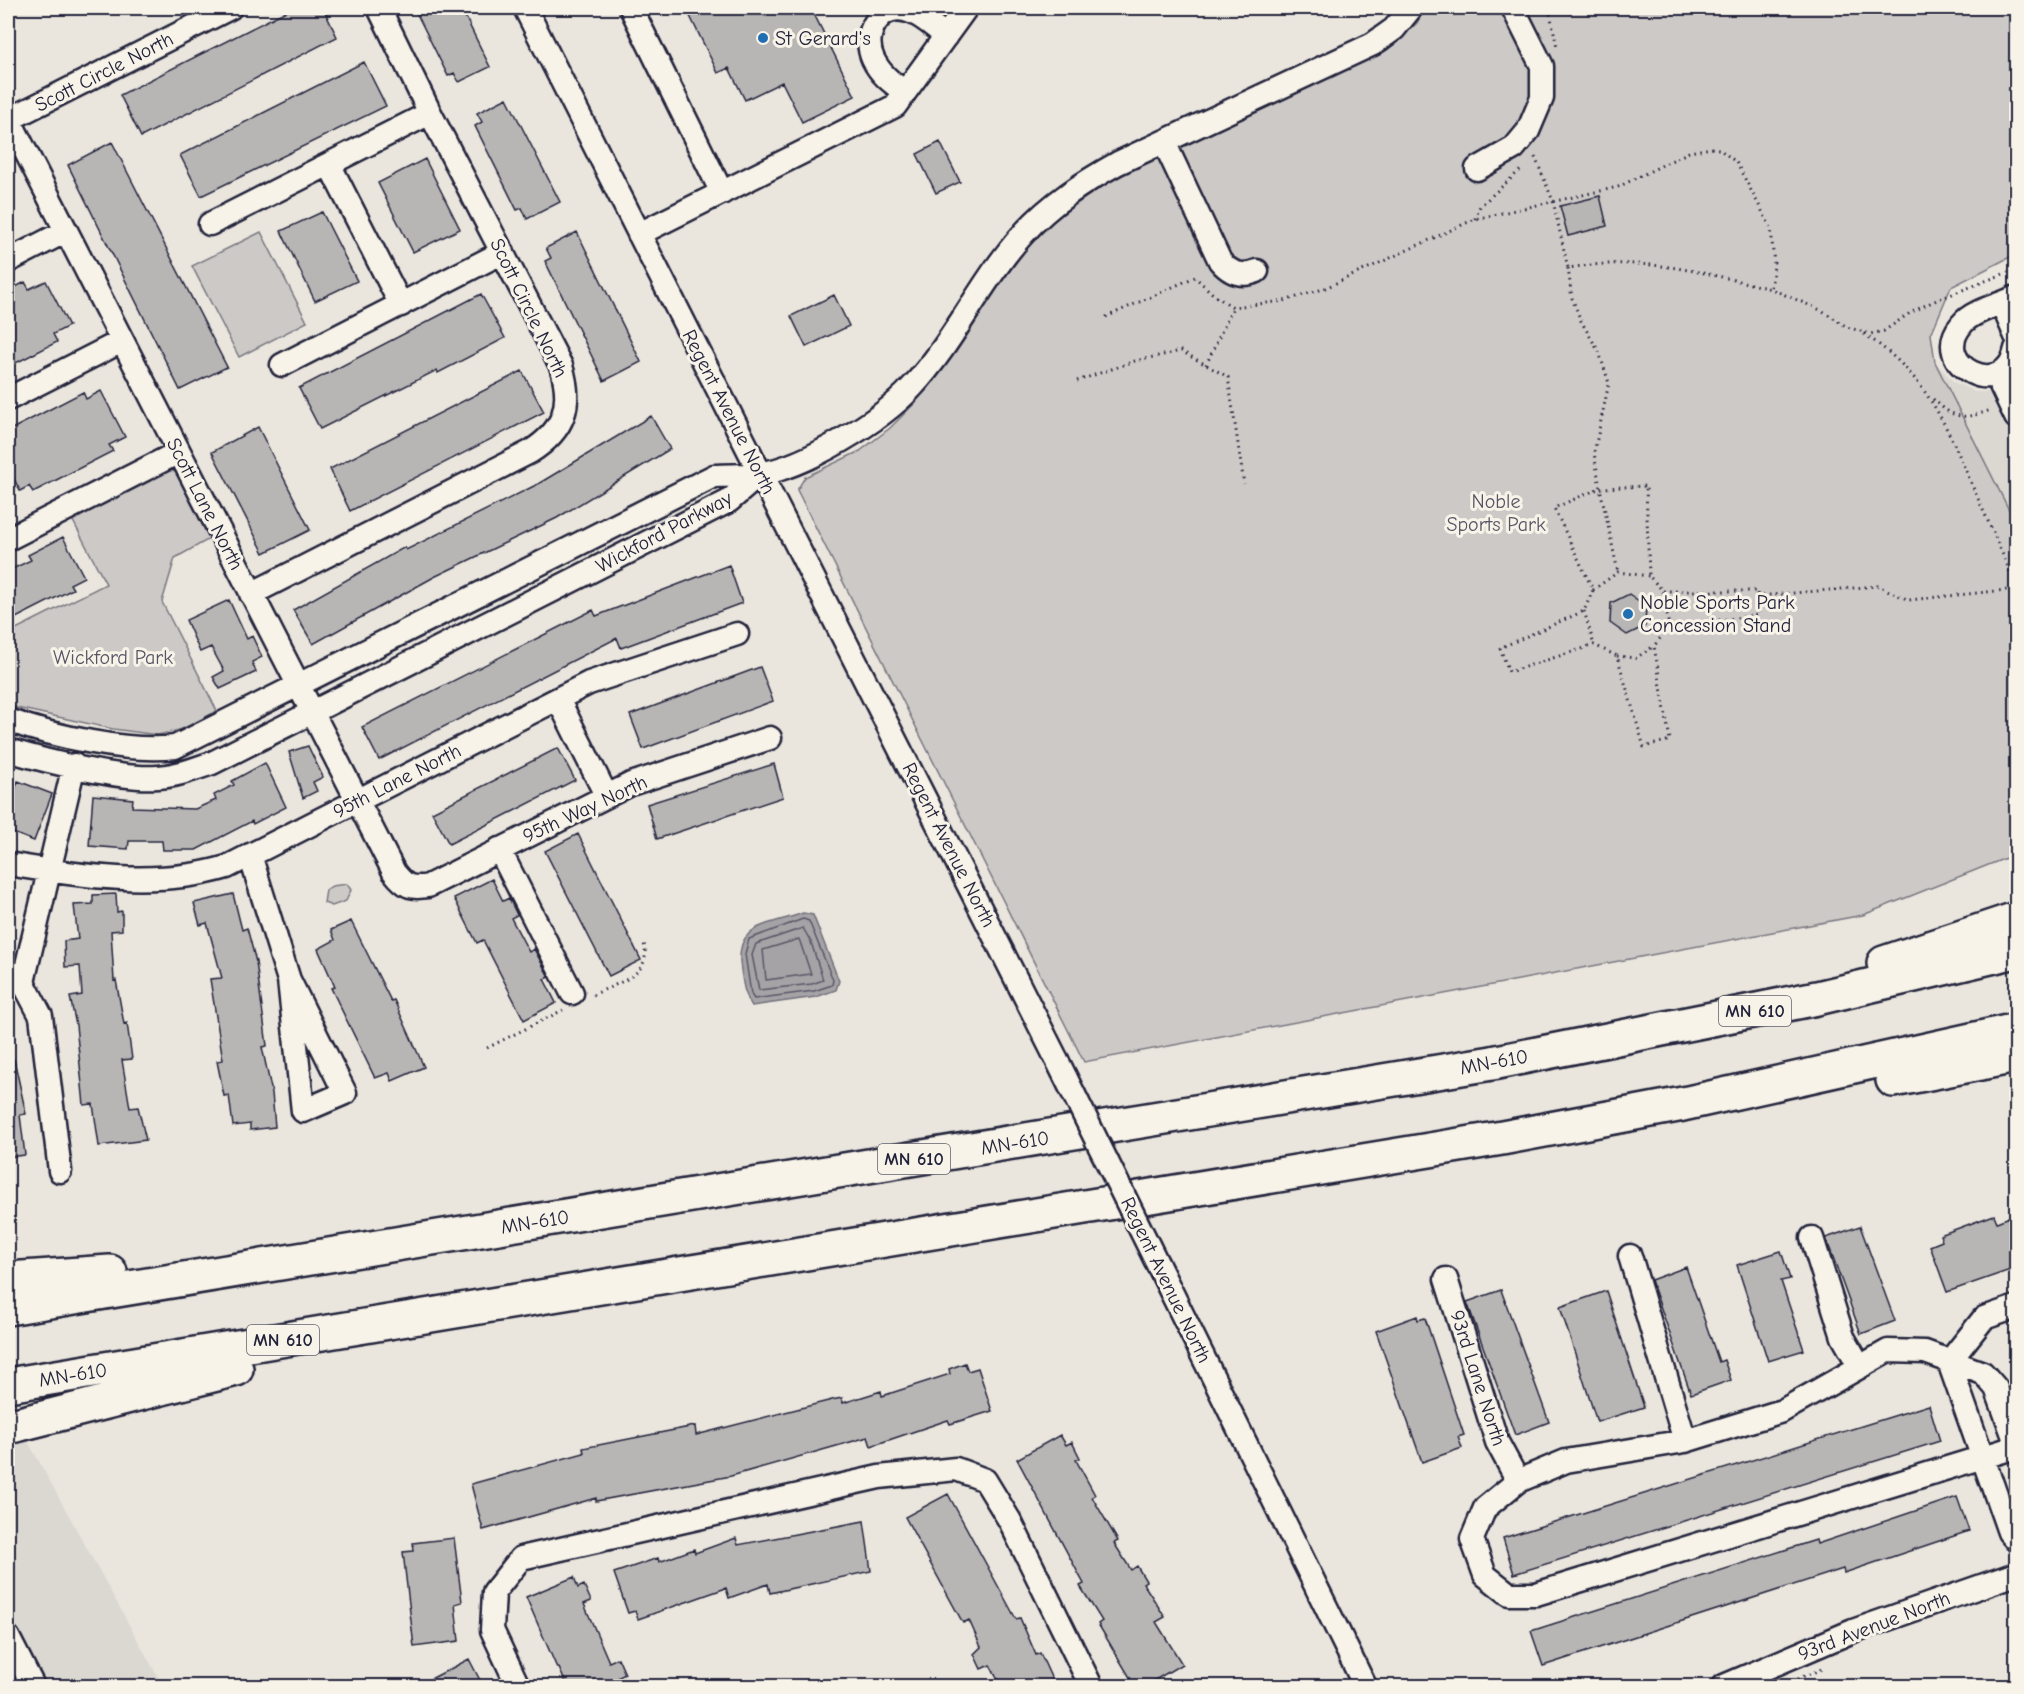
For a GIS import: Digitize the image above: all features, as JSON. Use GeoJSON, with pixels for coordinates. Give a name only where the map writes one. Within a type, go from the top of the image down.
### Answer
{"type":"FeatureCollection","features":[{"type":"Feature","properties":{"kind":"highway"},"geometry":{"type":"LineString","coordinates":[[1492,1063],[1884,963],[2016,919]]}},
{"type":"Feature","properties":{"kind":"highway","name":"MN-610"},"geometry":{"type":"LineString","coordinates":[[8,1308],[1492,1063],[1795,1003],[2016,951]]}},
{"type":"Feature","properties":{"kind":"highway","name":"MN-610"},"geometry":{"type":"LineString","coordinates":[[8,1385],[1502,1138],[1683,1104],[2016,1030]]}},
{"type":"Feature","properties":{"kind":"highway"},"geometry":{"type":"LineString","coordinates":[[1683,1104],[1830,1090],[2016,1056]]}},
{"type":"Feature","properties":{"kind":"highway"},"geometry":{"type":"LineString","coordinates":[[8,1280],[336,1254]]}},
{"type":"Feature","properties":{"kind":"highway"},"geometry":{"type":"LineString","coordinates":[[8,1427],[186,1380],[560,1295]]}},
{"type":"Feature","properties":{"kind":"street","name":"Scott Circle North"},"geometry":{"type":"LineString","coordinates":[[8,120],[230,8]]}},
{"type":"Feature","properties":{"kind":"street","name":"Scott Circle North"},"geometry":{"type":"LineString","coordinates":[[251,594],[530,452],[543,444],[566,408],[567,382],[561,366],[378,8]]}},
{"type":"Feature","properties":{"kind":"street","name":"Regent Avenue North"},"geometry":{"type":"LineString","coordinates":[[525,8],[1057,1060],[1365,1686]]}},
{"type":"Feature","properties":{"kind":"street"},"geometry":{"type":"LineString","coordinates":[[631,8],[722,193]]}},
{"type":"Feature","properties":{"kind":"street"},"geometry":{"type":"LineString","coordinates":[[639,234],[895,106],[966,8]]}},
{"type":"Feature","properties":{"kind":"street"},"geometry":{"type":"LineString","coordinates":[[760,474],[780,468],[826,447],[854,433],[884,413],[912,387],[998,264],[1024,232],[1080,184],[1373,44],[1394,29],[1411,8]]}},
{"type":"Feature","properties":{"kind":"street"},"geometry":{"type":"LineString","coordinates":[[1477,169],[1514,148],[1528,131],[1542,98],[1542,66],[1513,8]]}},
{"type":"Feature","properties":{"kind":"street"},"geometry":{"type":"LineString","coordinates":[[905,92],[885,78],[873,58],[868,42],[871,27],[881,15],[898,9],[912,12],[946,36]]}},
{"type":"Feature","properties":{"kind":"street"},"geometry":{"type":"LineString","coordinates":[[210,224],[430,113]]}},
{"type":"Feature","properties":{"kind":"street","name":"Scott Lane North"},"geometry":{"type":"LineString","coordinates":[[8,120],[394,873],[405,886]]}},
{"type":"Feature","properties":{"kind":"street"},"geometry":{"type":"LineString","coordinates":[[1164,142],[1220,261],[1234,273],[1250,274],[1257,271]]}},
{"type":"Feature","properties":{"kind":"street"},"geometry":{"type":"LineString","coordinates":[[329,164],[401,305]]}},
{"type":"Feature","properties":{"kind":"street"},"geometry":{"type":"LineString","coordinates":[[8,261],[66,231]]}},
{"type":"Feature","properties":{"kind":"street"},"geometry":{"type":"LineString","coordinates":[[282,365],[503,252]]}},
{"type":"Feature","properties":{"kind":"street"},"geometry":{"type":"LineString","coordinates":[[2016,336],[2009,301],[1963,322],[1955,334],[1953,346],[1962,367],[1972,374],[1984,377],[1996,375],[2007,367],[2016,349]]}},
{"type":"Feature","properties":{"kind":"street"},"geometry":{"type":"LineString","coordinates":[[8,399],[122,341]]}},
{"type":"Feature","properties":{"kind":"street"},"geometry":{"type":"LineString","coordinates":[[1996,375],[2012,409]]}},
{"type":"Feature","properties":{"kind":"street"},"geometry":{"type":"LineString","coordinates":[[8,539],[179,452]]}},
{"type":"Feature","properties":{"kind":"street","name":"Wickford Parkway"},"geometry":{"type":"LineString","coordinates":[[8,720],[24,726],[128,748],[165,749],[197,739],[714,476],[760,474]]}},
{"type":"Feature","properties":{"kind":"street","name":"Wickford Parkway"},"geometry":{"type":"LineString","coordinates":[[8,750],[128,777],[158,777],[186,772],[212,763],[729,501],[760,474]]}},
{"type":"Feature","properties":{"kind":"street","name":"95th Lane North"},"geometry":{"type":"LineString","coordinates":[[8,864],[49,871],[180,879],[227,867],[589,683],[737,634]]}},
{"type":"Feature","properties":{"kind":"street"},"geometry":{"type":"LineString","coordinates":[[558,699],[606,795]]}},
{"type":"Feature","properties":{"kind":"street","name":"95th Way North"},"geometry":{"type":"LineString","coordinates":[[405,886],[416,888],[428,886],[631,784],[770,738]]}},
{"type":"Feature","properties":{"kind":"street"},"geometry":{"type":"LineString","coordinates":[[60,1171],[41,1016],[15,986],[49,871],[74,765]]}},
{"type":"Feature","properties":{"kind":"street"},"geometry":{"type":"LineString","coordinates":[[499,849],[572,993]]}},
{"type":"Feature","properties":{"kind":"street"},"geometry":{"type":"LineString","coordinates":[[250,855],[289,980],[345,1093],[303,1111],[289,980]]}},
{"type":"Feature","properties":{"kind":"street"},"geometry":{"type":"LineString","coordinates":[[1812,1238],[1843,1337],[1860,1367]]}},
{"type":"Feature","properties":{"kind":"street"},"geometry":{"type":"LineString","coordinates":[[1630,1256],[1685,1441]]}},
{"type":"Feature","properties":{"kind":"street","name":"93rd Lane North"},"geometry":{"type":"LineString","coordinates":[[1446,1279],[1497,1442],[1518,1481]]}},
{"type":"Feature","properties":{"kind":"street"},"geometry":{"type":"LineString","coordinates":[[1949,1362],[1984,1318],[2016,1307]]}},
{"type":"Feature","properties":{"kind":"street"},"geometry":{"type":"LineString","coordinates":[[1888,1351],[1925,1352],[1983,1373],[1996,1388],[2016,1445],[1984,1457],[1536,1594],[1509,1594],[1485,1575],[1472,1539],[1485,1508],[1518,1481],[1566,1461],[1685,1441],[1782,1412],[1860,1367],[1888,1351]]}},
{"type":"Feature","properties":{"kind":"street"},"geometry":{"type":"LineString","coordinates":[[1949,1362],[2009,1532],[2016,1540]]}},
{"type":"Feature","properties":{"kind":"street"},"geometry":{"type":"LineString","coordinates":[[518,1686],[492,1630],[494,1592],[521,1558],[879,1476],[956,1469],[985,1480],[1010,1521],[1091,1686]]}},
{"type":"Feature","properties":{"kind":"street","name":"93rd Avenue North"},"geometry":{"type":"LineString","coordinates":[[1729,1686],[1853,1631],[2016,1574]]}},
{"type":"Feature","properties":{"kind":"street"},"geometry":{"type":"LineString","coordinates":[[8,1637],[22,1681]]}},
{"type":"Feature","properties":{"kind":"path"},"geometry":{"type":"LineString","coordinates":[[1106,317],[1195,277],[1215,296],[1233,307],[1268,304],[1323,289],[1475,219],[1618,187],[1699,149],[1719,149],[1736,162],[1770,228],[1774,265],[1771,290]]}},
{"type":"Feature","properties":{"kind":"path"},"geometry":{"type":"LineString","coordinates":[[1535,157],[1553,201],[1576,309],[1606,369],[1609,383],[1594,453],[1618,572]]}},
{"type":"Feature","properties":{"kind":"path"},"geometry":{"type":"LineString","coordinates":[[1569,268],[1628,262],[1662,265],[1771,290],[1823,311],[1862,333],[1898,361],[1947,413],[1972,417],[2012,409]]}},
{"type":"Feature","properties":{"kind":"path"},"geometry":{"type":"LineString","coordinates":[[1862,333],[1884,331],[1924,306],[2016,269]]}},
{"type":"Feature","properties":{"kind":"path"},"geometry":{"type":"LineString","coordinates":[[1206,365],[1233,307]]}},
{"type":"Feature","properties":{"kind":"path"},"geometry":{"type":"LineString","coordinates":[[1077,381],[1135,362],[1181,351],[1228,377],[1244,484]]}},
{"type":"Feature","properties":{"kind":"path"},"geometry":{"type":"LineString","coordinates":[[1757,596],[1878,586],[1909,600],[2016,588],[1943,417],[1927,394]]}},
{"type":"Feature","properties":{"kind":"path"},"geometry":{"type":"LineString","coordinates":[[1593,590],[1554,508],[1600,488],[1646,486],[1649,576]]}},
{"type":"Feature","properties":{"kind":"path"},"geometry":{"type":"LineString","coordinates":[[1594,645],[1584,611],[1593,590],[1618,572],[1649,576],[1663,591],[1669,627]]}},
{"type":"Feature","properties":{"kind":"path"},"geometry":{"type":"LineString","coordinates":[[1584,611],[1500,648],[1509,672],[1594,645],[1617,656],[1636,658],[1654,646],[1669,627],[1758,615],[1757,591],[1663,591]]}},
{"type":"Feature","properties":{"kind":"path"},"geometry":{"type":"LineString","coordinates":[[1617,656],[1644,747],[1670,740],[1654,646]]}},
{"type":"Feature","properties":{"kind":"shaded area"},"geometry":{"type":"Polygon","coordinates":[[[1935,362],[1954,382],[1975,392],[1990,392],[2016,378],[2016,524],[1935,362]]]}},
{"type":"Feature","properties":{"kind":"shaded area"},"geometry":{"type":"Polygon","coordinates":[[[26,1438],[163,1686],[8,1686],[8,1446],[26,1438]]]}},
{"type":"Feature","properties":{"kind":"green space","name":"Noble Sports Park"},"geometry":{"type":"Polygon","coordinates":[[[1425,8],[2016,8],[2016,254],[1951,287],[1931,334],[1935,362],[2016,524],[2016,854],[1863,915],[1084,1062],[797,490],[805,477],[860,451],[890,428],[916,402],[1013,263],[1054,220],[1108,182],[1387,50],[1417,23],[1425,8]]]}},
{"type":"Feature","properties":{"kind":"green space"},"geometry":{"type":"Polygon","coordinates":[[[261,232],[307,322],[239,357],[192,266],[261,232]]]}},
{"type":"Feature","properties":{"kind":"green space","name":"Wickford Park"},"geometry":{"type":"Polygon","coordinates":[[[169,470],[182,474],[213,537],[175,558],[162,602],[217,711],[183,729],[158,735],[113,729],[17,708],[8,703],[8,633],[106,584],[72,519],[169,470]]]}},
{"type":"Feature","properties":{"kind":"green space"},"geometry":{"type":"Polygon","coordinates":[[[347,884],[351,890],[346,901],[332,906],[324,903],[326,890],[332,886],[347,884]]]}},
{"type":"Feature","properties":{"kind":"water"},"geometry":{"type":"Polygon","coordinates":[[[803,913],[813,915],[839,981],[836,990],[816,997],[752,1006],[742,980],[740,955],[742,943],[748,935],[766,924],[803,913]]]}},
{"type":"Feature","properties":{"kind":"building"},"geometry":{"type":"Polygon","coordinates":[[[292,8],[323,8],[337,37],[141,137],[120,95],[292,8]]]}},
{"type":"Feature","properties":{"kind":"building"},"geometry":{"type":"Polygon","coordinates":[[[414,8],[461,8],[490,67],[459,82],[454,73],[448,76],[414,8]]]}},
{"type":"Feature","properties":{"kind":"building","name":"St Gerard's"},"geometry":{"type":"Polygon","coordinates":[[[686,8],[811,8],[855,96],[802,122],[782,82],[745,100],[729,68],[718,73],[686,8]]]}},
{"type":"Feature","properties":{"kind":"building"},"geometry":{"type":"Polygon","coordinates":[[[364,62],[386,106],[201,196],[180,155],[364,62]]]}},
{"type":"Feature","properties":{"kind":"building"},"geometry":{"type":"Polygon","coordinates":[[[507,98],[560,202],[527,219],[522,208],[517,210],[475,126],[482,122],[477,113],[507,98]]]}},
{"type":"Feature","properties":{"kind":"building"},"geometry":{"type":"Polygon","coordinates":[[[112,142],[227,367],[180,390],[68,165],[112,142]]]}},
{"type":"Feature","properties":{"kind":"building"},"geometry":{"type":"Polygon","coordinates":[[[940,142],[960,182],[936,193],[917,154],[940,142]]]}},
{"type":"Feature","properties":{"kind":"building"},"geometry":{"type":"Polygon","coordinates":[[[425,159],[460,229],[413,252],[378,183],[425,159]]]}},
{"type":"Feature","properties":{"kind":"building"},"geometry":{"type":"Polygon","coordinates":[[[1600,196],[1607,226],[1568,236],[1560,206],[1600,196]]]}},
{"type":"Feature","properties":{"kind":"building"},"geometry":{"type":"Polygon","coordinates":[[[322,212],[357,281],[315,301],[281,231],[322,212]]]}},
{"type":"Feature","properties":{"kind":"building"},"geometry":{"type":"Polygon","coordinates":[[[577,232],[641,362],[604,381],[545,261],[551,258],[546,248],[577,232]]]}},
{"type":"Feature","properties":{"kind":"building"},"geometry":{"type":"Polygon","coordinates":[[[46,281],[69,326],[53,334],[57,342],[8,367],[8,291],[25,282],[29,289],[46,281]]]}},
{"type":"Feature","properties":{"kind":"building"},"geometry":{"type":"Polygon","coordinates":[[[481,294],[505,338],[438,373],[437,370],[320,429],[299,388],[481,294]]]}},
{"type":"Feature","properties":{"kind":"building"},"geometry":{"type":"Polygon","coordinates":[[[834,295],[849,326],[806,347],[791,316],[834,295]]]}},
{"type":"Feature","properties":{"kind":"building"},"geometry":{"type":"Polygon","coordinates":[[[522,371],[544,412],[350,511],[330,469],[522,371]]]}},
{"type":"Feature","properties":{"kind":"building"},"geometry":{"type":"Polygon","coordinates":[[[101,391],[125,437],[109,445],[113,451],[33,492],[29,486],[20,491],[8,466],[8,431],[83,392],[86,399],[101,391]]]}},
{"type":"Feature","properties":{"kind":"building"},"geometry":{"type":"Polygon","coordinates":[[[651,416],[670,449],[557,518],[434,577],[313,644],[293,610],[405,547],[406,550],[538,484],[651,416]]]}},
{"type":"Feature","properties":{"kind":"building"},"geometry":{"type":"Polygon","coordinates":[[[258,427],[310,530],[264,553],[212,452],[258,427]]]}},
{"type":"Feature","properties":{"kind":"building"},"geometry":{"type":"Polygon","coordinates":[[[63,537],[84,577],[70,584],[73,589],[8,622],[8,571],[31,560],[28,555],[63,537]]]}},
{"type":"Feature","properties":{"kind":"building"},"geometry":{"type":"Polygon","coordinates":[[[729,565],[742,603],[621,648],[617,638],[379,760],[362,727],[593,610],[596,616],[729,565]]]}},
{"type":"Feature","properties":{"kind":"building","name":"Noble Sports Park Concession Stand"},"geometry":{"type":"Polygon","coordinates":[[[1629,594],[1646,606],[1645,626],[1627,635],[1610,623],[1611,603],[1629,594]]]}},
{"type":"Feature","properties":{"kind":"building"},"geometry":{"type":"Polygon","coordinates":[[[229,600],[247,639],[252,636],[262,657],[252,662],[256,672],[220,689],[213,677],[224,671],[211,647],[200,652],[186,620],[229,600]]]}},
{"type":"Feature","properties":{"kind":"building"},"geometry":{"type":"Polygon","coordinates":[[[760,667],[773,701],[643,749],[630,715],[760,667]]]}},
{"type":"Feature","properties":{"kind":"building"},"geometry":{"type":"Polygon","coordinates":[[[308,746],[323,777],[313,782],[317,791],[303,798],[289,752],[308,746]]]}},
{"type":"Feature","properties":{"kind":"building"},"geometry":{"type":"Polygon","coordinates":[[[558,748],[575,780],[449,844],[432,812],[558,748]]]}},
{"type":"Feature","properties":{"kind":"building"},"geometry":{"type":"Polygon","coordinates":[[[265,763],[286,807],[253,824],[252,821],[196,850],[163,850],[162,841],[129,841],[128,849],[89,846],[93,795],[133,799],[132,807],[195,809],[216,800],[214,795],[234,785],[232,781],[265,763]]]}},
{"type":"Feature","properties":{"kind":"building"},"geometry":{"type":"Polygon","coordinates":[[[774,764],[783,797],[657,839],[647,804],[774,764]]]}},
{"type":"Feature","properties":{"kind":"building"},"geometry":{"type":"Polygon","coordinates":[[[18,781],[52,794],[34,841],[8,831],[8,809],[18,781]]]}},
{"type":"Feature","properties":{"kind":"building"},"geometry":{"type":"Polygon","coordinates":[[[578,834],[641,960],[609,976],[545,851],[578,834]]]}},
{"type":"Feature","properties":{"kind":"building"},"geometry":{"type":"Polygon","coordinates":[[[492,879],[503,901],[509,898],[517,915],[511,918],[529,952],[534,949],[549,977],[544,979],[556,1003],[524,1020],[483,940],[477,943],[454,898],[492,879]]]}},
{"type":"Feature","properties":{"kind":"building"},"geometry":{"type":"Polygon","coordinates":[[[116,894],[117,912],[122,911],[122,930],[111,931],[114,981],[116,980],[124,1024],[127,1023],[132,1059],[122,1060],[130,1108],[138,1107],[146,1140],[99,1146],[93,1104],[84,1105],[76,1025],[70,997],[82,995],[80,966],[65,967],[64,941],[78,939],[74,905],[93,904],[93,895],[116,894]]]}},
{"type":"Feature","properties":{"kind":"building"},"geometry":{"type":"Polygon","coordinates":[[[233,894],[242,930],[247,928],[256,962],[267,1046],[262,1047],[272,1093],[275,1127],[250,1130],[250,1124],[233,1126],[229,1095],[224,1096],[217,1061],[223,1060],[210,979],[222,978],[207,923],[200,925],[194,903],[233,894]]]}},
{"type":"Feature","properties":{"kind":"building"},"geometry":{"type":"Polygon","coordinates":[[[351,921],[391,1001],[394,1000],[424,1067],[392,1081],[389,1073],[375,1078],[331,988],[335,987],[318,949],[335,940],[331,930],[351,921]]]}},
{"type":"Feature","properties":{"kind":"building"},"geometry":{"type":"Polygon","coordinates":[[[14,1059],[26,1114],[20,1115],[25,1155],[8,1157],[8,1060],[14,1059]]]}},
{"type":"Feature","properties":{"kind":"building"},"geometry":{"type":"Polygon","coordinates":[[[2016,1214],[2016,1268],[1947,1292],[1930,1246],[1942,1241],[1940,1235],[1994,1215],[1997,1222],[2016,1214]]]}},
{"type":"Feature","properties":{"kind":"building"},"geometry":{"type":"Polygon","coordinates":[[[1860,1226],[1895,1321],[1861,1334],[1826,1238],[1860,1226]]]}},
{"type":"Feature","properties":{"kind":"building"},"geometry":{"type":"Polygon","coordinates":[[[1781,1251],[1790,1279],[1781,1281],[1804,1350],[1768,1361],[1737,1265],[1781,1251]]]}},
{"type":"Feature","properties":{"kind":"building"},"geometry":{"type":"Polygon","coordinates":[[[1686,1267],[1719,1362],[1724,1360],[1731,1380],[1691,1394],[1651,1280],[1686,1267]]]}},
{"type":"Feature","properties":{"kind":"building"},"geometry":{"type":"Polygon","coordinates":[[[1501,1290],[1549,1422],[1515,1435],[1467,1302],[1501,1290]]]}},
{"type":"Feature","properties":{"kind":"building"},"geometry":{"type":"Polygon","coordinates":[[[1606,1291],[1644,1407],[1597,1422],[1560,1307],[1606,1291]]]}},
{"type":"Feature","properties":{"kind":"building"},"geometry":{"type":"Polygon","coordinates":[[[1417,1316],[1418,1320],[1425,1318],[1464,1435],[1458,1437],[1462,1448],[1422,1462],[1376,1331],[1417,1316]]]}},
{"type":"Feature","properties":{"kind":"building"},"geometry":{"type":"Polygon","coordinates":[[[965,1363],[968,1371],[978,1368],[992,1411],[950,1424],[948,1420],[871,1446],[868,1437],[731,1476],[596,1501],[596,1498],[483,1530],[471,1484],[584,1453],[583,1448],[695,1426],[696,1435],[832,1400],[842,1398],[843,1403],[881,1391],[882,1396],[950,1374],[949,1369],[965,1363]]]}},
{"type":"Feature","properties":{"kind":"building"},"geometry":{"type":"Polygon","coordinates":[[[1929,1405],[1940,1441],[1514,1574],[1503,1538],[1929,1405]]]}},
{"type":"Feature","properties":{"kind":"building"},"geometry":{"type":"Polygon","coordinates":[[[1060,1435],[1066,1445],[1072,1442],[1080,1458],[1076,1460],[1095,1495],[1092,1497],[1118,1541],[1114,1543],[1131,1570],[1137,1566],[1146,1581],[1143,1583],[1165,1617],[1156,1622],[1182,1664],[1145,1686],[1135,1686],[1098,1624],[1102,1621],[1080,1586],[1084,1584],[1017,1459],[1060,1435]]]}},
{"type":"Feature","properties":{"kind":"building"},"geometry":{"type":"Polygon","coordinates":[[[948,1494],[1016,1619],[1020,1618],[1036,1655],[1040,1653],[1055,1686],[1002,1686],[990,1665],[981,1669],[974,1654],[981,1647],[969,1620],[963,1623],[905,1517],[948,1494]]]}},
{"type":"Feature","properties":{"kind":"building"},"geometry":{"type":"Polygon","coordinates":[[[1957,1497],[1969,1531],[1844,1573],[1843,1569],[1543,1666],[1531,1631],[1816,1540],[1817,1544],[1957,1497]]]}},
{"type":"Feature","properties":{"kind":"building"},"geometry":{"type":"Polygon","coordinates":[[[864,1521],[871,1571],[770,1593],[768,1584],[729,1598],[726,1588],[638,1619],[635,1611],[628,1613],[614,1573],[658,1558],[659,1562],[694,1549],[695,1553],[736,1538],[738,1545],[864,1521]]]}},
{"type":"Feature","properties":{"kind":"building"},"geometry":{"type":"Polygon","coordinates":[[[454,1538],[462,1602],[455,1604],[459,1641],[414,1647],[403,1552],[414,1551],[413,1543],[454,1538]]]}},
{"type":"Feature","properties":{"kind":"building"},"geometry":{"type":"Polygon","coordinates":[[[574,1577],[578,1588],[584,1585],[591,1601],[584,1604],[609,1662],[618,1658],[625,1674],[619,1677],[623,1686],[567,1686],[557,1668],[526,1597],[574,1577]]]}},
{"type":"Feature","properties":{"kind":"building"},"geometry":{"type":"Polygon","coordinates":[[[469,1659],[483,1686],[417,1686],[454,1667],[469,1659]]]}},
{"type":"Feature","properties":{"kind":"place","name":"St Gerard's"},"geometry":{"type":"Point","coordinates":[763,38]}},
{"type":"Feature","properties":{"kind":"place","name":"Noble Sports Park Concession Stand"},"geometry":{"type":"Point","coordinates":[1628,614]}}]}
